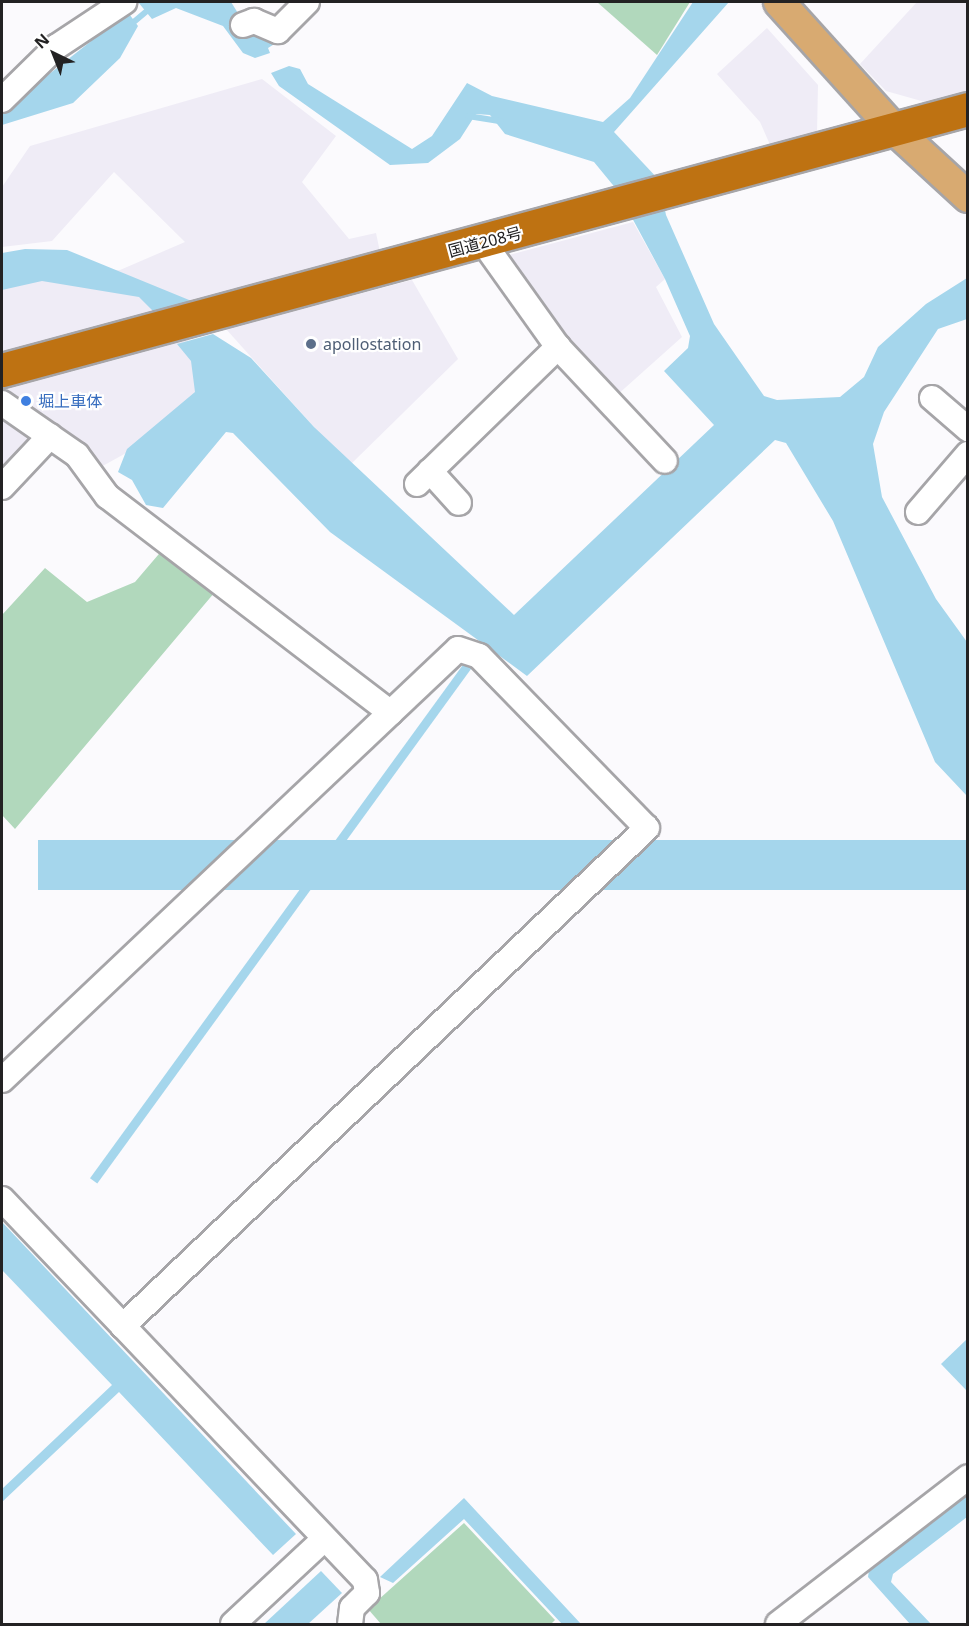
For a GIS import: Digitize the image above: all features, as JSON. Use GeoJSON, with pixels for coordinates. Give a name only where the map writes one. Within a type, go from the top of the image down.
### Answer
{"type":"FeatureCollection","features":[{"type":"Feature","properties":{"kind":"highway","name":"国道208号"},"geometry":{"type":"LineString","coordinates":[[2,370],[483,243],[668,193],[892,128],[968,109]]}},
{"type":"Feature","properties":{"kind":"main road"},"geometry":{"type":"LineString","coordinates":[[779,2],[892,128],[968,197]]}},
{"type":"Feature","properties":{"kind":"street"},"geometry":{"type":"LineString","coordinates":[[2,100],[56,46],[124,2]]}},
{"type":"Feature","properties":{"kind":"street"},"geometry":{"type":"LineString","coordinates":[[243,25],[254,21],[278,31],[307,2]]}},
{"type":"Feature","properties":{"kind":"street"},"geometry":{"type":"LineString","coordinates":[[483,243],[558,347],[665,460]]}},
{"type":"Feature","properties":{"kind":"street"},"geometry":{"type":"LineString","coordinates":[[459,503],[423,478],[558,347]]}},
{"type":"Feature","properties":{"kind":"street"},"geometry":{"type":"LineString","coordinates":[[932,398],[968,429]]}},
{"type":"Feature","properties":{"kind":"street"},"geometry":{"type":"LineString","coordinates":[[2,403],[77,455],[107,496],[391,713]]}},
{"type":"Feature","properties":{"kind":"street"},"geometry":{"type":"LineString","coordinates":[[2,487],[50,436]]}},
{"type":"Feature","properties":{"kind":"street"},"geometry":{"type":"LineString","coordinates":[[918,512],[968,454]]}},
{"type":"Feature","properties":{"kind":"street"},"geometry":{"type":"LineString","coordinates":[[2,1080],[458,649],[479,656],[647,828],[123,1326]]}},
{"type":"Feature","properties":{"kind":"street"},"geometry":{"type":"LineString","coordinates":[[2,1199],[368,1588],[352,1608],[350,1624]]}},
{"type":"Feature","properties":{"kind":"street"},"geometry":{"type":"LineString","coordinates":[[778,1624],[968,1478]]}},
{"type":"Feature","properties":{"kind":"street"},"geometry":{"type":"LineString","coordinates":[[233,1624],[324,1539]]}},
{"type":"Feature","properties":{"kind":"shaded area"},"geometry":{"type":"Polygon","coordinates":[[[917,2],[967,2],[967,91],[925,102],[886,91],[860,64],[917,2]]]}},
{"type":"Feature","properties":{"kind":"shaded area"},"geometry":{"type":"Polygon","coordinates":[[[767,28],[818,85],[817,133],[771,147],[760,122],[717,74],[767,28]]]}},
{"type":"Feature","properties":{"kind":"shaded area"},"geometry":{"type":"Polygon","coordinates":[[[262,79],[336,136],[302,182],[349,239],[376,233],[380,252],[2,354],[2,286],[51,272],[120,270],[185,242],[114,172],[52,241],[2,247],[2,187],[30,146],[262,79]]]}},
{"type":"Feature","properties":{"kind":"shaded area"},"geometry":{"type":"Polygon","coordinates":[[[633,222],[665,279],[656,287],[682,337],[616,396],[562,340],[501,257],[633,222]]]}},
{"type":"Feature","properties":{"kind":"shaded area"},"geometry":{"type":"Polygon","coordinates":[[[412,280],[458,359],[349,466],[226,329],[412,280]]]}},
{"type":"Feature","properties":{"kind":"shaded area"},"geometry":{"type":"Polygon","coordinates":[[[188,340],[203,392],[137,447],[99,468],[52,428],[2,480],[2,388],[188,340]]]}},
{"type":"Feature","properties":{"kind":"green space"},"geometry":{"type":"Polygon","coordinates":[[[597,2],[690,2],[657,55],[597,2]]]}},
{"type":"Feature","properties":{"kind":"green space"},"geometry":{"type":"Polygon","coordinates":[[[164,548],[220,586],[15,829],[2,815],[2,615],[45,568],[87,602],[135,582],[164,548]]]}},
{"type":"Feature","properties":{"kind":"green space"},"geometry":{"type":"Polygon","coordinates":[[[464,1523],[555,1620],[551,1624],[381,1624],[368,1609],[464,1523]]]}},
{"type":"Feature","properties":{"kind":"water"},"geometry":{"type":"Polygon","coordinates":[[[138,2],[231,2],[241,18],[276,43],[268,48],[270,53],[255,58],[243,53],[223,26],[176,8],[152,19],[138,2]]]}},
{"type":"Feature","properties":{"kind":"water"},"geometry":{"type":"Polygon","coordinates":[[[693,2],[729,2],[614,132],[659,180],[666,215],[714,324],[764,396],[777,400],[840,397],[864,377],[878,347],[926,304],[967,278],[967,319],[938,329],[884,412],[873,444],[882,497],[936,599],[967,642],[967,796],[935,762],[833,521],[786,443],[775,440],[527,676],[330,532],[233,433],[226,432],[163,508],[146,505],[132,480],[118,472],[127,449],[195,392],[191,361],[177,344],[213,334],[251,358],[314,427],[514,615],[714,425],[664,371],[688,348],[690,336],[665,279],[617,190],[594,162],[505,134],[490,115],[476,114],[460,139],[428,163],[390,165],[279,86],[271,73],[289,66],[300,69],[308,84],[412,149],[432,136],[467,83],[492,96],[603,122],[630,98],[693,2]]]}},
{"type":"Feature","properties":{"kind":"water"},"geometry":{"type":"Polygon","coordinates":[[[127,11],[138,26],[120,58],[73,103],[2,125],[2,111],[90,42],[105,22],[127,11]]]}},
{"type":"Feature","properties":{"kind":"water"},"geometry":{"type":"Polygon","coordinates":[[[25,249],[67,250],[194,302],[153,311],[139,297],[42,281],[2,290],[2,253],[25,249]]]}},
{"type":"Feature","properties":{"kind":"water"},"geometry":{"type":"Polygon","coordinates":[[[465,662],[472,667],[97,1183],[90,1178],[465,662]]]}},
{"type":"Feature","properties":{"kind":"water"},"geometry":{"type":"Polygon","coordinates":[[[38,840],[967,840],[967,890],[38,890],[38,840]]]}},
{"type":"Feature","properties":{"kind":"water"},"geometry":{"type":"Polygon","coordinates":[[[2,1222],[296,1534],[273,1555],[119,1392],[2,1502],[2,1489],[112,1385],[2,1270],[2,1222]]]}},
{"type":"Feature","properties":{"kind":"water"},"geometry":{"type":"Polygon","coordinates":[[[967,1339],[967,1391],[941,1364],[967,1339]]]}},
{"type":"Feature","properties":{"kind":"water"},"geometry":{"type":"Polygon","coordinates":[[[967,1494],[967,1517],[893,1574],[891,1582],[931,1624],[910,1624],[868,1577],[869,1570],[967,1494]]]}},
{"type":"Feature","properties":{"kind":"water"},"geometry":{"type":"Polygon","coordinates":[[[464,1498],[581,1624],[562,1624],[464,1519],[393,1583],[380,1577],[464,1498]]]}},
{"type":"Feature","properties":{"kind":"water"},"geometry":{"type":"Polygon","coordinates":[[[321,1571],[342,1593],[308,1624],[264,1624],[321,1571]]]}},
{"type":"Feature","properties":{"kind":"waterway"},"geometry":{"type":"LineString","coordinates":[[129,26],[158,2]]}},
{"type":"Feature","properties":{"kind":"waterway"},"geometry":{"type":"LineString","coordinates":[[468,116],[501,121]]}},
{"type":"Feature","properties":{"kind":"place","name":"apollostation"},"geometry":{"type":"Point","coordinates":[311,344]}},
{"type":"Feature","properties":{"kind":"place","name":"堀上車体"},"geometry":{"type":"Point","coordinates":[26,401]}}]}
